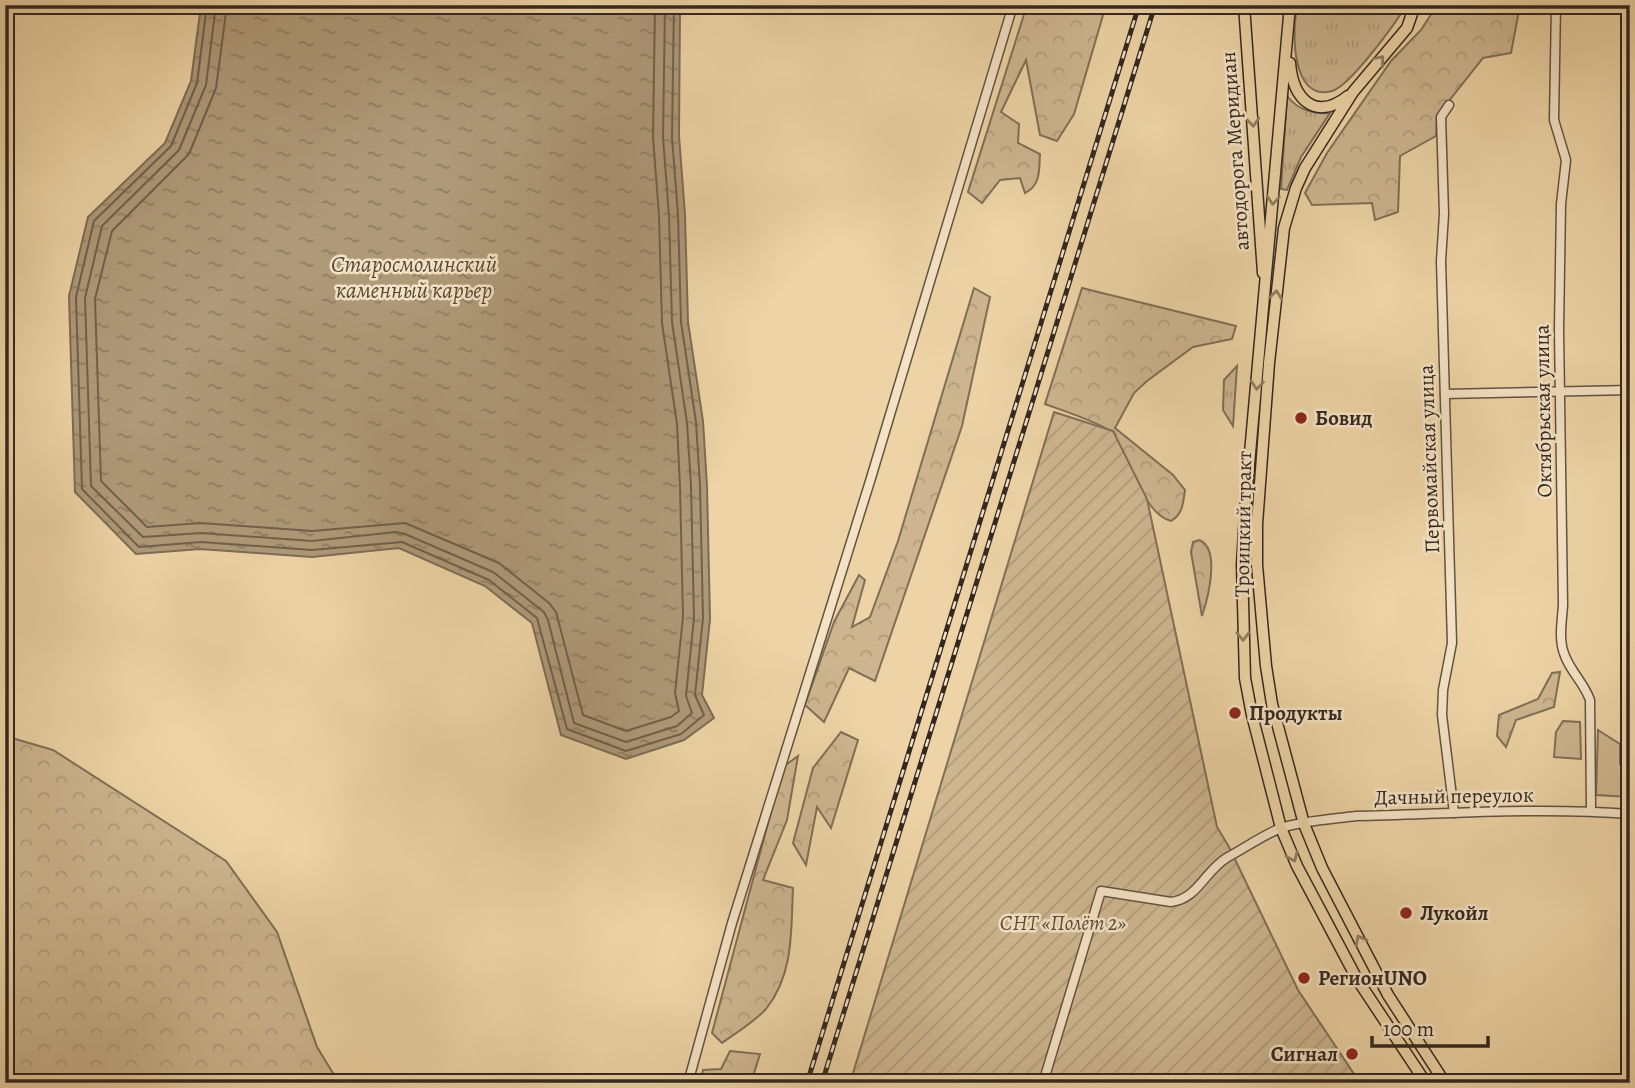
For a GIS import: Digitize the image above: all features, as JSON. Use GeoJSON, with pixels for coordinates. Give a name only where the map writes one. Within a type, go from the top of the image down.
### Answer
{"type":"FeatureCollection","features":[{"type":"Feature","properties":{"kind":"main road","name":"автодорога Меридиан"},"geometry":{"type":"LineString","coordinates":[[1244,5],[1259,245],[1265,294]]}},
{"type":"Feature","properties":{"kind":"main road","name":"Троицкий тракт"},"geometry":{"type":"LineString","coordinates":[[1415,5],[1407,28],[1353,92],[1305,167],[1284,228],[1269,363],[1257,524],[1257,565],[1272,704],[1304,824],[1322,868],[1388,995],[1445,1083]]}},
{"type":"Feature","properties":{"kind":"main road"},"geometry":{"type":"LineString","coordinates":[[1407,28],[1423,5]]}},
{"type":"Feature","properties":{"kind":"main road","name":"Троицкий тракт"},"geometry":{"type":"LineString","coordinates":[[1290,7],[1245,512],[1242,565],[1245,678],[1281,828],[1297,866],[1357,979],[1426,1083]]}},
{"type":"Feature","properties":{"kind":"main road"},"geometry":{"type":"LineString","coordinates":[[1288,35],[1291,75],[1300,97],[1307,103],[1329,107],[1353,92]]}},
{"type":"Feature","properties":{"kind":"street"},"geometry":{"type":"LineString","coordinates":[[688,1083],[732,923],[871,478],[1013,5]]}},
{"type":"Feature","properties":{"kind":"street","name":"Октябрьская улица"},"geometry":{"type":"LineString","coordinates":[[1556,5],[1554,120],[1566,160],[1561,204],[1559,329],[1562,647],[1590,700],[1591,811]]}},
{"type":"Feature","properties":{"kind":"street","name":"Первомайская улица"},"geometry":{"type":"LineString","coordinates":[[1449,105],[1441,117],[1444,214],[1441,261],[1452,643],[1443,691],[1442,715],[1454,813]]}},
{"type":"Feature","properties":{"kind":"street"},"geometry":{"type":"LineString","coordinates":[[1445,394],[1630,390]]}},
{"type":"Feature","properties":{"kind":"street","name":"Дачный переулок"},"geometry":{"type":"LineString","coordinates":[[1043,1083],[1101,891],[1179,901],[1191,894],[1212,867],[1281,828],[1356,816],[1591,811],[1630,814]]}},
{"type":"Feature","properties":{"kind":"green space"},"geometry":{"type":"Polygon","coordinates":[[[1027,5],[1106,5],[1074,114],[1057,141],[1040,135],[1026,60],[1001,112],[1019,124],[1018,143],[1040,154],[1038,176],[1034,186],[1025,193],[1020,178],[1000,180],[982,203],[968,192],[1027,5]]]}},
{"type":"Feature","properties":{"kind":"green space"},"geometry":{"type":"Polygon","coordinates":[[[1298,5],[1406,5],[1383,39],[1350,78],[1332,91],[1318,92],[1308,86],[1297,61],[1295,30],[1298,5]]]}},
{"type":"Feature","properties":{"kind":"green space"},"geometry":{"type":"Polygon","coordinates":[[[1437,5],[1520,5],[1511,53],[1483,58],[1437,116],[1436,136],[1400,156],[1398,212],[1375,220],[1372,203],[1312,205],[1305,193],[1327,153],[1391,61],[1421,30],[1437,5]]]}},
{"type":"Feature","properties":{"kind":"green space"},"geometry":{"type":"Polygon","coordinates":[[[1287,96],[1306,110],[1330,113],[1301,157],[1287,190],[1281,189],[1287,96]]]}},
{"type":"Feature","properties":{"kind":"green space"},"geometry":{"type":"Polygon","coordinates":[[[974,288],[990,297],[962,426],[875,681],[849,668],[824,722],[805,705],[834,622],[859,575],[865,580],[852,627],[870,617],[898,541],[974,288]]]}},
{"type":"Feature","properties":{"kind":"green space"},"geometry":{"type":"Polygon","coordinates":[[[1082,288],[1236,326],[1232,339],[1193,347],[1147,381],[1134,393],[1115,428],[1173,475],[1185,490],[1180,512],[1171,521],[1152,507],[1111,432],[1045,404],[1082,288]]]}},
{"type":"Feature","properties":{"kind":"green space"},"geometry":{"type":"Polygon","coordinates":[[[1237,366],[1233,426],[1223,410],[1224,380],[1237,366]]]}},
{"type":"Feature","properties":{"kind":"green space","name":"СНТ «Полёт 2»"},"geometry":{"type":"Polygon","coordinates":[[[1054,412],[1113,431],[1147,499],[1217,827],[1298,990],[1360,1083],[850,1083],[1054,412]]]}},
{"type":"Feature","properties":{"kind":"green space"},"geometry":{"type":"Polygon","coordinates":[[[1199,540],[1206,545],[1211,563],[1202,616],[1191,552],[1193,542],[1199,540]]]}},
{"type":"Feature","properties":{"kind":"green space"},"geometry":{"type":"Polygon","coordinates":[[[1560,672],[1554,707],[1516,720],[1506,747],[1497,736],[1499,715],[1538,699],[1552,673],[1560,672]]]}},
{"type":"Feature","properties":{"kind":"green space"},"geometry":{"type":"Polygon","coordinates":[[[1563,721],[1580,722],[1581,759],[1554,757],[1556,732],[1563,721]]]}},
{"type":"Feature","properties":{"kind":"green space"},"geometry":{"type":"Polygon","coordinates":[[[1598,730],[1620,744],[1620,764],[1630,764],[1630,797],[1596,795],[1598,730]]]}},
{"type":"Feature","properties":{"kind":"green space"},"geometry":{"type":"Polygon","coordinates":[[[841,732],[858,740],[831,828],[817,807],[806,865],[793,843],[813,768],[841,732]]]}},
{"type":"Feature","properties":{"kind":"green space"},"geometry":{"type":"Polygon","coordinates":[[[5,736],[53,750],[226,861],[277,932],[317,1047],[339,1083],[5,1083],[5,736]]]}},
{"type":"Feature","properties":{"kind":"green space"},"geometry":{"type":"Polygon","coordinates":[[[798,756],[787,820],[763,880],[793,888],[791,936],[786,966],[782,981],[766,1009],[722,1043],[712,1033],[783,767],[798,756]]]}},
{"type":"Feature","properties":{"kind":"green space"},"geometry":{"type":"Polygon","coordinates":[[[730,1051],[760,1054],[751,1083],[700,1083],[703,1070],[721,1069],[730,1051]]]}},
{"type":"Feature","properties":{"kind":"water","name":"Старосмолинский каменный карьер"},"geometry":{"type":"Polygon","coordinates":[[[201,5],[680,5],[679,136],[685,215],[688,322],[703,421],[707,486],[710,619],[702,695],[714,718],[684,740],[626,759],[561,735],[532,623],[485,586],[399,548],[312,557],[200,549],[136,554],[75,492],[69,296],[88,217],[165,143],[191,81],[201,5]]]}},
{"type":"Feature","properties":{"kind":"railway"},"geometry":{"type":"LineString","coordinates":[[807,1083],[1139,5]]}},
{"type":"Feature","properties":{"kind":"railway"},"geometry":{"type":"LineString","coordinates":[[822,1083],[1155,5]]}},
{"type":"Feature","properties":{"kind":"place","name":"Бовид"},"geometry":{"type":"Point","coordinates":[1301,418]}},
{"type":"Feature","properties":{"kind":"place","name":"Продукты"},"geometry":{"type":"Point","coordinates":[1235,713]}},
{"type":"Feature","properties":{"kind":"place","name":"Лукойл"},"geometry":{"type":"Point","coordinates":[1406,913]}},
{"type":"Feature","properties":{"kind":"place","name":"РегионUNO"},"geometry":{"type":"Point","coordinates":[1304,978]}},
{"type":"Feature","properties":{"kind":"place","name":"Сигнал"},"geometry":{"type":"Point","coordinates":[1352,1054]}}]}
